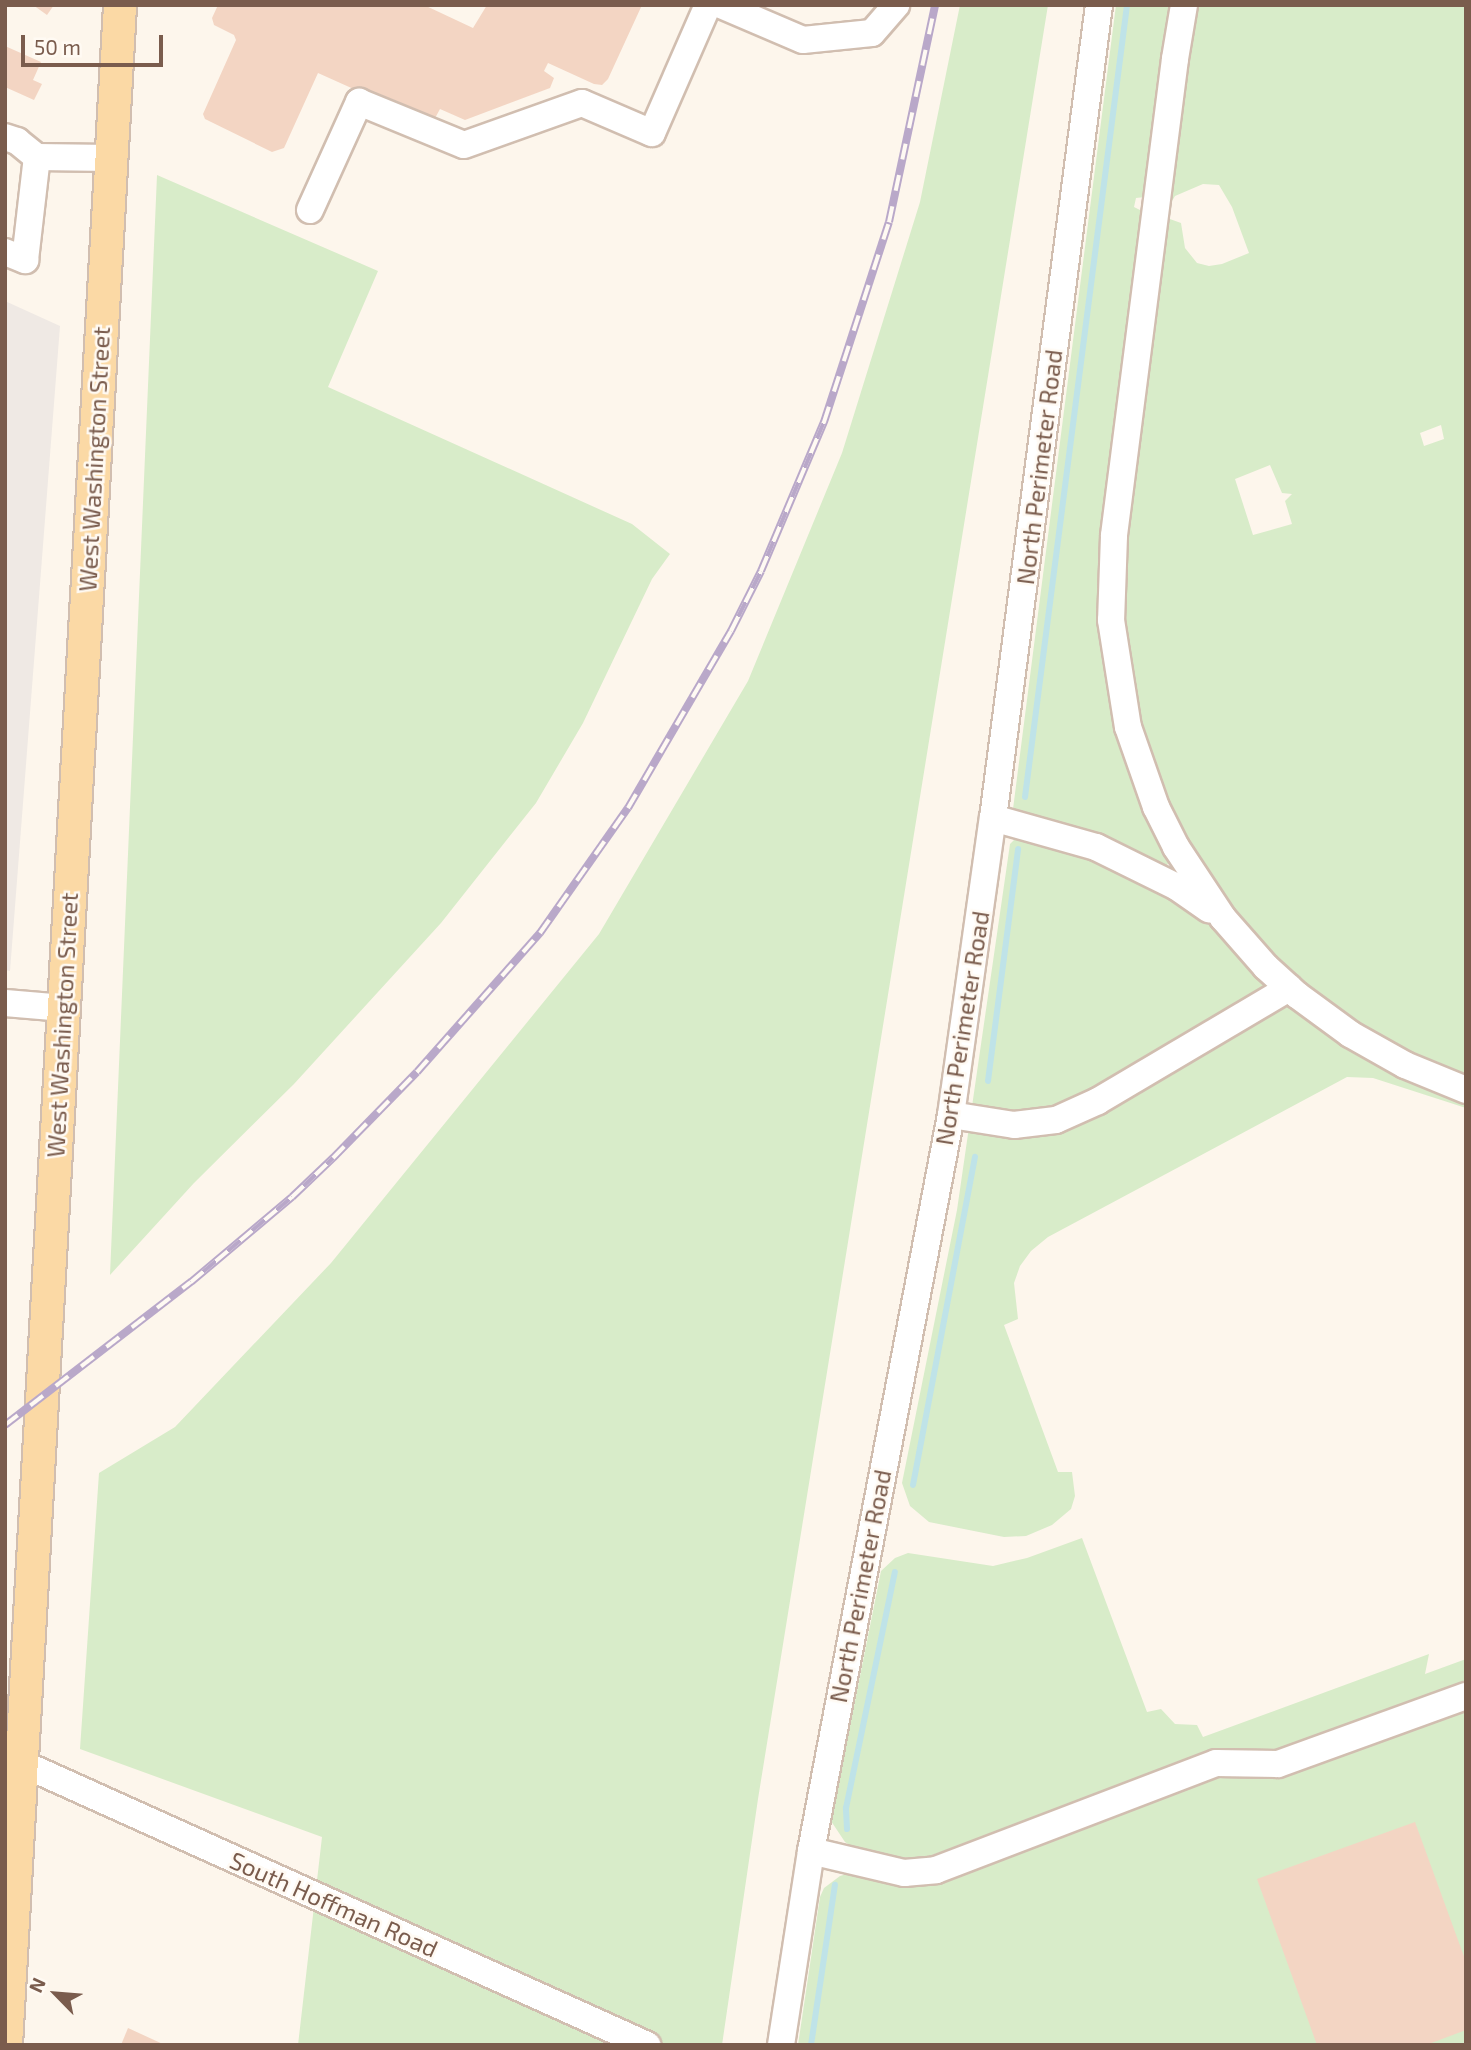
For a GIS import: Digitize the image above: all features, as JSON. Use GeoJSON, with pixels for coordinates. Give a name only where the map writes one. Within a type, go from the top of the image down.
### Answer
{"type":"FeatureCollection","features":[{"type":"Feature","properties":{"kind":"main road","name":"West Washington Street"},"geometry":{"type":"LineString","coordinates":[[6,2045],[120,5]]}},
{"type":"Feature","properties":{"kind":"street"},"geometry":{"type":"LineString","coordinates":[[310,211],[359,102],[464,145],[582,103],[652,133],[708,5]]}},
{"type":"Feature","properties":{"kind":"street"},"geometry":{"type":"LineString","coordinates":[[721,5],[803,40],[872,33],[895,5]]}},
{"type":"Feature","properties":{"kind":"street","name":"North Perimeter Road"},"geometry":{"type":"LineString","coordinates":[[781,2045],[811,1851],[951,1115],[993,818],[1099,5]]}},
{"type":"Feature","properties":{"kind":"street"},"geometry":{"type":"LineString","coordinates":[[1184,5],[1114,536],[1111,620],[1126,717],[1149,789],[1176,847],[1223,918],[1289,988],[1341,1027],[1376,1049],[1466,1090]]}},
{"type":"Feature","properties":{"kind":"street"},"geometry":{"type":"LineString","coordinates":[[5,137],[17,141],[37,157],[111,158]]}},
{"type":"Feature","properties":{"kind":"street"},"geometry":{"type":"LineString","coordinates":[[5,251],[25,260],[37,157]]}},
{"type":"Feature","properties":{"kind":"street"},"geometry":{"type":"LineString","coordinates":[[993,818],[1096,847],[1177,887],[1223,918]]}},
{"type":"Feature","properties":{"kind":"street"},"geometry":{"type":"LineString","coordinates":[[951,1115],[1014,1125],[1056,1120],[1098,1101],[1289,988]]}},
{"type":"Feature","properties":{"kind":"street"},"geometry":{"type":"LineString","coordinates":[[5,1003],[63,1008]]}},
{"type":"Feature","properties":{"kind":"street"},"geometry":{"type":"LineString","coordinates":[[811,1851],[904,1874],[936,1870],[1216,1763],[1278,1764],[1466,1696]]}},
{"type":"Feature","properties":{"kind":"street","name":"South Hoffman Road"},"geometry":{"type":"LineString","coordinates":[[21,1763],[647,2045]]}},
{"type":"Feature","properties":{"kind":"shaded area"},"geometry":{"type":"Polygon","coordinates":[[[5,301],[60,326],[10,971],[5,970],[5,301]]]}},
{"type":"Feature","properties":{"kind":"green space"},"geometry":{"type":"Polygon","coordinates":[[[960,5],[1048,5],[758,1799],[722,2045],[298,2045],[322,1837],[80,1749],[99,1473],[175,1427],[331,1263],[599,934],[748,681],[842,453],[920,202],[960,5]]]}},
{"type":"Feature","properties":{"kind":"green space"},"geometry":{"type":"Polygon","coordinates":[[[1116,5],[1174,5],[1145,197],[1136,198],[1134,207],[1144,212],[1102,563],[1171,859],[1165,868],[1020,815],[1013,809],[1116,5]]]}},
{"type":"Feature","properties":{"kind":"green space"},"geometry":{"type":"Polygon","coordinates":[[[1196,5],[1466,5],[1466,1079],[1412,1057],[1330,1008],[1252,937],[1184,840],[1144,741],[1124,640],[1122,574],[1167,218],[1181,223],[1185,248],[1197,263],[1209,266],[1222,264],[1249,253],[1232,207],[1219,185],[1203,184],[1175,196],[1172,201],[1170,198],[1196,5]],[[1441,425],[1420,433],[1424,446],[1444,439],[1441,425]],[[1270,465],[1235,479],[1253,535],[1292,524],[1285,501],[1292,494],[1282,493],[1270,465]]]}},
{"type":"Feature","properties":{"kind":"green space"},"geometry":{"type":"Polygon","coordinates":[[[157,175],[378,271],[328,387],[632,524],[670,554],[652,579],[583,723],[536,803],[441,923],[294,1084],[194,1183],[110,1275],[157,175]]]}},
{"type":"Feature","properties":{"kind":"green space"},"geometry":{"type":"Polygon","coordinates":[[[1016,838],[1126,868],[1206,919],[1256,972],[1466,1102],[1466,1108],[1373,1078],[1347,1077],[1048,1237],[1031,1251],[1020,1266],[1014,1283],[1018,1319],[1004,1325],[1058,1472],[1072,1472],[1075,1496],[1071,1509],[1052,1525],[1026,1536],[1004,1537],[929,1522],[910,1506],[902,1483],[957,1210],[1010,844],[1016,838]]]}},
{"type":"Feature","properties":{"kind":"green space"},"geometry":{"type":"Polygon","coordinates":[[[1082,1538],[1147,1712],[1161,1709],[1175,1724],[1197,1725],[1203,1737],[1429,1654],[1425,1674],[1466,1659],[1466,1683],[1299,1744],[1264,1753],[1197,1759],[924,1858],[890,1857],[854,1848],[845,1842],[831,1821],[881,1571],[895,1558],[908,1553],[993,1566],[1027,1558],[1082,1538]]]}},
{"type":"Feature","properties":{"kind":"green space"},"geometry":{"type":"Polygon","coordinates":[[[1466,1708],[1466,2045],[798,2045],[820,1897],[824,1888],[840,1876],[850,1873],[878,1877],[1205,1779],[1275,1775],[1466,1708]]]}},
{"type":"Feature","properties":{"kind":"building"},"geometry":{"type":"Polygon","coordinates":[[[33,5],[54,5],[47,15],[33,5]]]}},
{"type":"Feature","properties":{"kind":"building"},"geometry":{"type":"Polygon","coordinates":[[[218,5],[424,5],[473,28],[487,5],[642,5],[608,79],[602,85],[548,63],[544,71],[554,78],[550,88],[465,120],[440,109],[434,120],[427,122],[318,73],[284,148],[272,152],[205,119],[203,114],[236,40],[234,35],[214,25],[212,18],[218,5]]]}},
{"type":"Feature","properties":{"kind":"building"},"geometry":{"type":"Polygon","coordinates":[[[5,46],[41,62],[33,80],[42,84],[34,100],[5,87],[5,46]]]}},
{"type":"Feature","properties":{"kind":"building"},"geometry":{"type":"Polygon","coordinates":[[[1415,1822],[1466,1962],[1466,2030],[1426,2045],[1317,2045],[1257,1879],[1415,1822]]]}},
{"type":"Feature","properties":{"kind":"building"},"geometry":{"type":"Polygon","coordinates":[[[128,2028],[165,2045],[121,2045],[128,2028]]]}},
{"type":"Feature","properties":{"kind":"waterway"},"geometry":{"type":"LineString","coordinates":[[1025,797],[1127,5]]}},
{"type":"Feature","properties":{"kind":"waterway"},"geometry":{"type":"LineString","coordinates":[[988,1081],[1018,849]]}},
{"type":"Feature","properties":{"kind":"waterway"},"geometry":{"type":"LineString","coordinates":[[913,1485],[975,1157]]}},
{"type":"Feature","properties":{"kind":"waterway"},"geometry":{"type":"LineString","coordinates":[[847,1829],[846,1808],[895,1572]]}},
{"type":"Feature","properties":{"kind":"waterway"},"geometry":{"type":"LineString","coordinates":[[811,2045],[835,1885]]}},
{"type":"Feature","properties":{"kind":"railway"},"geometry":{"type":"LineString","coordinates":[[5,1425],[191,1282],[292,1197],[333,1158],[417,1072],[540,933],[628,808],[731,631],[761,571],[824,422],[889,222],[935,5]]}}]}
